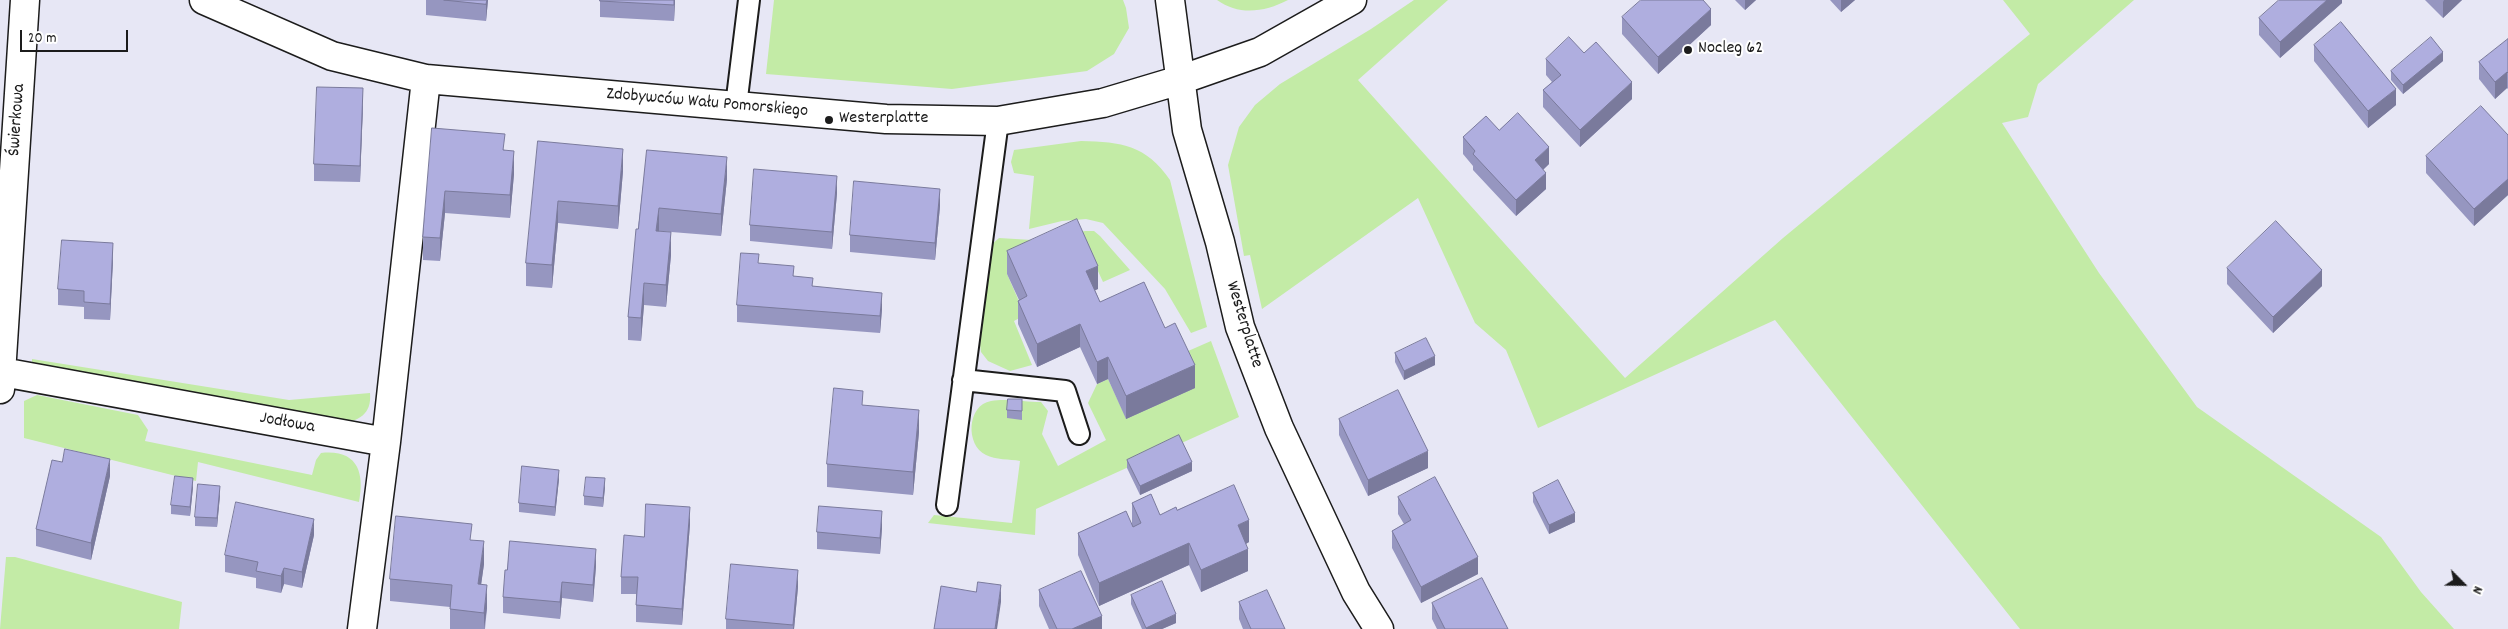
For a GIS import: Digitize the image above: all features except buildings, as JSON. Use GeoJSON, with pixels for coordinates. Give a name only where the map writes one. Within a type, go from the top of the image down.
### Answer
{"type":"FeatureCollection","features":[{"type":"Feature","properties":{"kind":"street","name":"Świerkowa"},"geometry":{"type":"LineString","coordinates":[[1,381],[25,0]]}},
{"type":"Feature","properties":{"kind":"street","name":"Zdobywców Wału Pomorskiego"},"geometry":{"type":"LineString","coordinates":[[204,0],[332,56],[426,79],[886,119],[998,121],[1103,102],[1180,80],[1260,52],[1352,0]]}},
{"type":"Feature","properties":{"kind":"street","name":"Westerplatte"},"geometry":{"type":"LineString","coordinates":[[1170,0],[1187,130],[1220,242],[1240,327],[1279,428],[1356,592],[1379,629]]}},
{"type":"Feature","properties":{"kind":"street"},"geometry":{"type":"LineString","coordinates":[[362,629],[386,442],[426,79]]}},
{"type":"Feature","properties":{"kind":"street","name":"Jodłowa"},"geometry":{"type":"LineString","coordinates":[[1,381],[386,442]]}},
{"type":"Feature","properties":{"kind":"lane"},"geometry":{"type":"LineString","coordinates":[[736,106],[748,0]]}},
{"type":"Feature","properties":{"kind":"lane"},"geometry":{"type":"LineString","coordinates":[[947,506],[998,121]]}},
{"type":"Feature","properties":{"kind":"lane"},"geometry":{"type":"LineString","coordinates":[[963,380],[1065,391],[1079,434]]}},
{"type":"Feature","properties":{"kind":"green space"},"geometry":{"type":"Polygon","coordinates":[[[774,0],[1123,0],[1129,28],[1114,54],[1087,71],[952,89],[766,74],[774,0]]]}},
{"type":"Feature","properties":{"kind":"green space"},"geometry":{"type":"Polygon","coordinates":[[[1217,0],[1288,0],[1261,9],[1243,10],[1225,5],[1217,0]]]}},
{"type":"Feature","properties":{"kind":"green space"},"geometry":{"type":"Polygon","coordinates":[[[1414,0],[1448,0],[1358,80],[1625,378],[1783,238],[2030,34],[2003,0],[2134,0],[2038,84],[2028,117],[2002,123],[2099,273],[2197,407],[2381,537],[2421,592],[2454,629],[2020,629],[1775,320],[1538,428],[1506,350],[1475,323],[1418,198],[1262,309],[1250,255],[1244,256],[1228,165],[1239,127],[1255,105],[1280,84],[1371,29],[1414,0]]]}},
{"type":"Feature","properties":{"kind":"green space"},"geometry":{"type":"Polygon","coordinates":[[[1081,141],[1109,143],[1132,148],[1152,159],[1170,180],[1207,327],[1191,333],[1165,289],[1103,223],[1086,219],[1062,221],[1029,229],[1034,176],[1014,173],[1011,162],[1014,150],[1081,141]]]}},
{"type":"Feature","properties":{"kind":"green space"},"geometry":{"type":"Polygon","coordinates":[[[1094,231],[1100,236],[1130,270],[1103,282],[1082,236],[1007,274],[1025,315],[1014,321],[1032,365],[1010,371],[988,361],[981,352],[980,345],[991,245],[999,238],[1032,240],[1094,231]]]}},
{"type":"Feature","properties":{"kind":"green space"},"geometry":{"type":"Polygon","coordinates":[[[1211,341],[1239,417],[1036,509],[1035,535],[928,523],[934,515],[1012,523],[1020,461],[990,457],[979,450],[972,435],[972,426],[973,417],[983,404],[1003,400],[1041,402],[1048,411],[1042,434],[1058,466],[1106,440],[1088,403],[1097,384],[1108,379],[1126,418],[1179,355],[1211,341]]]}},
{"type":"Feature","properties":{"kind":"green space"},"geometry":{"type":"Polygon","coordinates":[[[32,359],[289,400],[370,393],[370,401],[366,412],[358,419],[339,424],[32,365],[32,359]]]}},
{"type":"Feature","properties":{"kind":"green space"},"geometry":{"type":"Polygon","coordinates":[[[37,395],[138,415],[148,430],[145,441],[312,475],[316,460],[321,453],[343,455],[356,465],[359,472],[361,491],[359,502],[198,462],[196,481],[24,438],[24,401],[37,395]]]}},
{"type":"Feature","properties":{"kind":"green space"},"geometry":{"type":"Polygon","coordinates":[[[6,557],[15,557],[182,602],[179,629],[0,629],[6,557]]]}},
{"type":"Feature","properties":{"kind":"place","name":"Nocleg 62"},"geometry":{"type":"Point","coordinates":[1688,50]}},
{"type":"Feature","properties":{"kind":"place","name":"Westerplatte"},"geometry":{"type":"Point","coordinates":[829,120]}}]}
